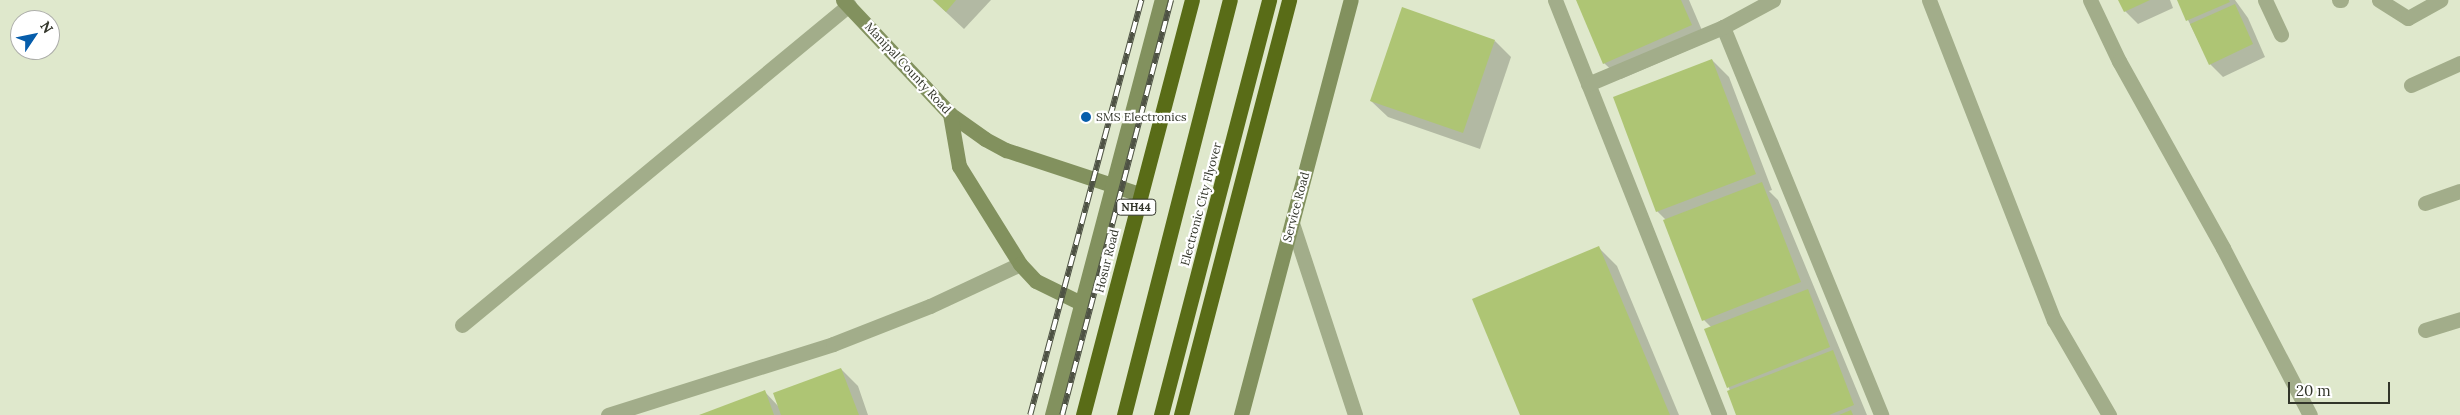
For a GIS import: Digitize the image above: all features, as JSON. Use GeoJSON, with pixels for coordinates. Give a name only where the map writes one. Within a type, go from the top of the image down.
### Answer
{"type":"FeatureCollection","features":[{"type":"Feature","properties":{"kind":"highway","name":"Hosur Road"},"geometry":{"type":"LineString","coordinates":[[1083,415],[1139,194],[1192,0]]}},
{"type":"Feature","properties":{"kind":"highway","name":"Electronic City Flyover"},"geometry":{"type":"LineString","coordinates":[[1124,415],[1230,0]]}},
{"type":"Feature","properties":{"kind":"highway","name":"Electronic City Flyover"},"geometry":{"type":"LineString","coordinates":[[1161,415],[1269,0]]}},
{"type":"Feature","properties":{"kind":"highway"},"geometry":{"type":"LineString","coordinates":[[1181,415],[1289,0]]}},
{"type":"Feature","properties":{"kind":"street"},"geometry":{"type":"LineString","coordinates":[[1052,415],[1081,303],[1115,186],[1162,0]]}},
{"type":"Feature","properties":{"kind":"street","name":"Service Road"},"geometry":{"type":"LineString","coordinates":[[1241,415],[1351,0]]}},
{"type":"Feature","properties":{"kind":"street"},"geometry":{"type":"LineString","coordinates":[[1554,0],[1719,415]]}},
{"type":"Feature","properties":{"kind":"street"},"geometry":{"type":"LineString","coordinates":[[1588,84],[1723,27],[1773,0]]}},
{"type":"Feature","properties":{"kind":"street"},"geometry":{"type":"LineString","coordinates":[[1929,0],[2054,320],[2109,415]]}},
{"type":"Feature","properties":{"kind":"street"},"geometry":{"type":"LineString","coordinates":[[2090,0],[2119,61],[2228,256],[2310,415]]}},
{"type":"Feature","properties":{"kind":"street"},"geometry":{"type":"LineString","coordinates":[[2265,0],[2281,35]]}},
{"type":"Feature","properties":{"kind":"street"},"geometry":{"type":"LineString","coordinates":[[2379,0],[2408,18],[2440,0]]}},
{"type":"Feature","properties":{"kind":"street"},"geometry":{"type":"LineString","coordinates":[[462,325],[846,3]]}},
{"type":"Feature","properties":{"kind":"street","name":"Manipal County Road"},"geometry":{"type":"LineString","coordinates":[[846,3],[950,114],[985,139],[1006,150],[1139,194]]}},
{"type":"Feature","properties":{"kind":"street"},"geometry":{"type":"LineString","coordinates":[[1723,27],[1881,415]]}},
{"type":"Feature","properties":{"kind":"street"},"geometry":{"type":"LineString","coordinates":[[2411,85],[2460,63]]}},
{"type":"Feature","properties":{"kind":"street"},"geometry":{"type":"LineString","coordinates":[[950,114],[959,166],[1020,264],[1036,282],[1081,303]]}},
{"type":"Feature","properties":{"kind":"street"},"geometry":{"type":"LineString","coordinates":[[2426,203],[2460,191]]}},
{"type":"Feature","properties":{"kind":"street"},"geometry":{"type":"LineString","coordinates":[[1292,223],[1355,415]]}},
{"type":"Feature","properties":{"kind":"street"},"geometry":{"type":"LineString","coordinates":[[608,415],[833,344],[930,306],[1020,264]]}},
{"type":"Feature","properties":{"kind":"street"},"geometry":{"type":"LineString","coordinates":[[2425,330],[2460,319]]}},
{"type":"Feature","properties":{"kind":"building"},"geometry":{"type":"Polygon","coordinates":[[[933,0],[956,0],[946,12],[933,0]]]}},
{"type":"Feature","properties":{"kind":"building"},"geometry":{"type":"Polygon","coordinates":[[[1576,0],[1681,0],[1692,25],[1603,64],[1576,0]]]}},
{"type":"Feature","properties":{"kind":"building"},"geometry":{"type":"Polygon","coordinates":[[[2118,0],[2150,0],[2124,12],[2118,0]]]}},
{"type":"Feature","properties":{"kind":"building"},"geometry":{"type":"Polygon","coordinates":[[[2177,0],[2229,0],[2230,2],[2186,21],[2177,0]]]}},
{"type":"Feature","properties":{"kind":"building"},"geometry":{"type":"Polygon","coordinates":[[[2235,4],[2253,44],[2209,65],[2190,24],[2235,4]]]}},
{"type":"Feature","properties":{"kind":"building"},"geometry":{"type":"Polygon","coordinates":[[[1402,7],[1495,40],[1463,133],[1370,101],[1402,7]]]}},
{"type":"Feature","properties":{"kind":"building"},"geometry":{"type":"Polygon","coordinates":[[[1712,59],[1756,174],[1656,212],[1613,97],[1712,59]]]}},
{"type":"Feature","properties":{"kind":"building"},"geometry":{"type":"Polygon","coordinates":[[[1762,182],[1801,282],[1702,321],[1663,220],[1762,182]]]}},
{"type":"Feature","properties":{"kind":"building"},"geometry":{"type":"Polygon","coordinates":[[[1599,246],[1670,415],[1520,415],[1472,299],[1599,246]]]}},
{"type":"Feature","properties":{"kind":"building"},"geometry":{"type":"Polygon","coordinates":[[[1808,289],[1830,347],[1727,388],[1704,329],[1808,289]]]}},
{"type":"Feature","properties":{"kind":"building"},"geometry":{"type":"Polygon","coordinates":[[[1833,350],[1854,405],[1829,415],[1736,415],[1727,391],[1833,350]]]}},
{"type":"Feature","properties":{"kind":"building"},"geometry":{"type":"Polygon","coordinates":[[[841,368],[859,415],[781,415],[773,393],[841,368]]]}},
{"type":"Feature","properties":{"kind":"building"},"geometry":{"type":"Polygon","coordinates":[[[765,390],[774,415],[699,415],[765,390]]]}},
{"type":"Feature","properties":{"kind":"building"},"geometry":{"type":"Polygon","coordinates":[[[1851,410],[1853,415],[1839,415],[1851,410]]]}},
{"type":"Feature","properties":{"kind":"railway"},"geometry":{"type":"LineString","coordinates":[[1030,415],[1141,0]]}},
{"type":"Feature","properties":{"kind":"railway"},"geometry":{"type":"LineString","coordinates":[[1062,415],[1171,0]]}},
{"type":"Feature","properties":{"kind":"place","name":"SMS Electronics"},"geometry":{"type":"Point","coordinates":[1086,117]}}]}
